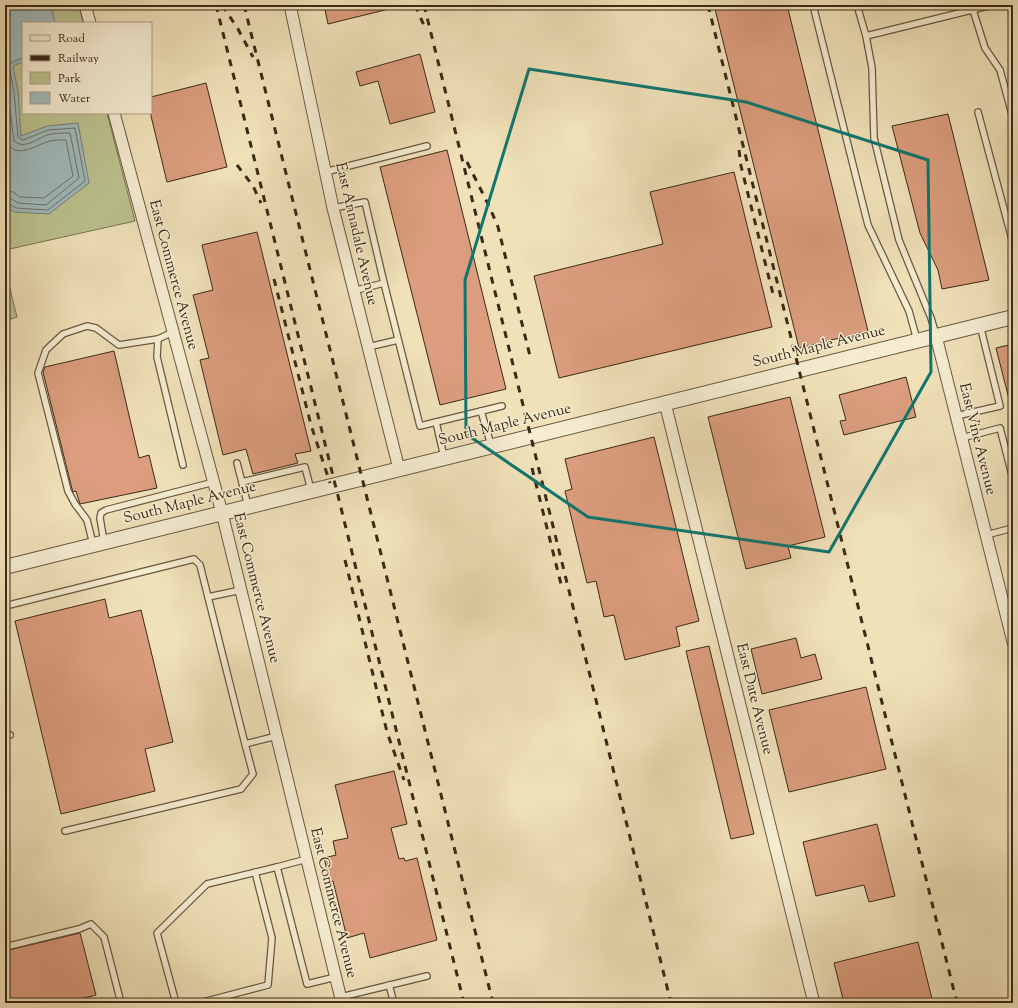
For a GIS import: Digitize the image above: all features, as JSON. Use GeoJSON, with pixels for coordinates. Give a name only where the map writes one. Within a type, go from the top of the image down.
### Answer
{"type":"FeatureCollection","features":[{"type":"Feature","properties":{"kind":"street"},"geometry":{"type":"LineString","coordinates":[[86,5],[90,22]]}},
{"type":"Feature","properties":{"kind":"street","name":"East Annadale Avenue"},"geometry":{"type":"LineString","coordinates":[[290,5],[333,208],[399,469]]}},
{"type":"Feature","properties":{"kind":"street","name":"East Commerce Avenue"},"geometry":{"type":"LineString","coordinates":[[114,114],[222,513],[342,1000]]}},
{"type":"Feature","properties":{"kind":"street","name":"South Maple Avenue"},"geometry":{"type":"LineString","coordinates":[[5,567],[1013,317]]}},
{"type":"Feature","properties":{"kind":"street","name":"East Vine Avenue"},"geometry":{"type":"LineString","coordinates":[[936,336],[986,535],[1010,615],[1013,642]]}},
{"type":"Feature","properties":{"kind":"street","name":"East Date Avenue"},"geometry":{"type":"LineString","coordinates":[[665,403],[814,1003]]}},
{"type":"Feature","properties":{"kind":"lane"},"geometry":{"type":"LineString","coordinates":[[813,5],[868,225],[909,310],[918,340]]}},
{"type":"Feature","properties":{"kind":"lane"},"geometry":{"type":"LineString","coordinates":[[857,5],[866,36],[872,68],[874,138],[899,240],[931,318],[936,336]]}},
{"type":"Feature","properties":{"kind":"lane"},"geometry":{"type":"LineString","coordinates":[[866,36],[992,5]]}},
{"type":"Feature","properties":{"kind":"lane"},"geometry":{"type":"LineString","coordinates":[[973,10],[985,48],[1000,70],[1013,118]]}},
{"type":"Feature","properties":{"kind":"lane"},"geometry":{"type":"LineString","coordinates":[[978,112],[1013,243]]}},
{"type":"Feature","properties":{"kind":"lane"},"geometry":{"type":"LineString","coordinates":[[325,172],[427,146]]}},
{"type":"Feature","properties":{"kind":"lane"},"geometry":{"type":"LineString","coordinates":[[333,208],[365,202],[420,426],[502,406]]}},
{"type":"Feature","properties":{"kind":"lane"},"geometry":{"type":"LineString","coordinates":[[353,290],[384,284]]}},
{"type":"Feature","properties":{"kind":"lane"},"geometry":{"type":"LineString","coordinates":[[956,416],[1000,406],[980,325]]}},
{"type":"Feature","properties":{"kind":"lane"},"geometry":{"type":"LineString","coordinates":[[99,543],[87,520],[75,504],[68,490],[38,373],[46,350],[63,334],[87,326],[96,328],[119,345],[158,339],[164,334],[173,332]]}},
{"type":"Feature","properties":{"kind":"lane"},"geometry":{"type":"LineString","coordinates":[[158,339],[157,357],[183,465]]}},
{"type":"Feature","properties":{"kind":"lane"},"geometry":{"type":"LineString","coordinates":[[368,347],[398,340]]}},
{"type":"Feature","properties":{"kind":"lane"},"geometry":{"type":"LineString","coordinates":[[482,411],[491,446]]}},
{"type":"Feature","properties":{"kind":"lane"},"geometry":{"type":"LineString","coordinates":[[436,422],[444,457]]}},
{"type":"Feature","properties":{"kind":"lane"},"geometry":{"type":"LineString","coordinates":[[962,438],[1000,428],[1013,479]]}},
{"type":"Feature","properties":{"kind":"lane"},"geometry":{"type":"LineString","coordinates":[[237,463],[248,506]]}},
{"type":"Feature","properties":{"kind":"lane"},"geometry":{"type":"LineString","coordinates":[[242,482],[305,467],[311,490]]}},
{"type":"Feature","properties":{"kind":"lane"},"geometry":{"type":"LineString","coordinates":[[99,543],[101,513],[114,507],[214,482]]}},
{"type":"Feature","properties":{"kind":"lane"},"geometry":{"type":"LineString","coordinates":[[986,535],[1013,528]]}},
{"type":"Feature","properties":{"kind":"lane"},"geometry":{"type":"LineString","coordinates":[[5,606],[194,559],[200,565],[253,774],[241,789],[65,831]]}},
{"type":"Feature","properties":{"kind":"lane"},"geometry":{"type":"LineString","coordinates":[[208,598],[241,590]]}},
{"type":"Feature","properties":{"kind":"lane"},"geometry":{"type":"LineString","coordinates":[[245,744],[277,736]]}},
{"type":"Feature","properties":{"kind":"lane"},"geometry":{"type":"LineString","coordinates":[[176,1003],[158,933],[206,884],[307,859]]}},
{"type":"Feature","properties":{"kind":"lane"},"geometry":{"type":"LineString","coordinates":[[277,867],[307,984],[336,977]]}},
{"type":"Feature","properties":{"kind":"lane"},"geometry":{"type":"LineString","coordinates":[[199,1003],[268,986],[272,938],[255,872]]}},
{"type":"Feature","properties":{"kind":"lane"},"geometry":{"type":"LineString","coordinates":[[5,947],[79,929],[91,924],[104,937],[121,1003]]}},
{"type":"Feature","properties":{"kind":"lane"},"geometry":{"type":"LineString","coordinates":[[342,1000],[389,985],[427,976]]}},
{"type":"Feature","properties":{"kind":"lane"},"geometry":{"type":"LineString","coordinates":[[389,985],[394,1003]]}},
{"type":"Feature","properties":{"kind":"highlighted area"},"geometry":{"type":"Polygon","coordinates":[[[529,69],[746,102],[928,160],[931,372],[829,552],[588,517],[466,434],[465,280],[529,69]]]}},
{"type":"Feature","properties":{"kind":"green space"},"geometry":{"type":"Polygon","coordinates":[[[5,5],[79,5],[83,22],[22,22],[22,114],[107,114],[135,221],[5,250],[5,5]]]}},
{"type":"Feature","properties":{"kind":"green space"},"geometry":{"type":"Polygon","coordinates":[[[5,269],[17,317],[5,321],[5,269]]]}},
{"type":"Feature","properties":{"kind":"water"},"geometry":{"type":"Polygon","coordinates":[[[5,5],[51,5],[55,22],[22,22],[22,62],[13,66],[18,91],[21,136],[47,126],[78,123],[89,183],[49,214],[14,212],[5,205],[5,5]]]}},
{"type":"Feature","properties":{"kind":"building"},"geometry":{"type":"Polygon","coordinates":[[[324,5],[393,5],[393,8],[328,24],[324,5]]]}},
{"type":"Feature","properties":{"kind":"building"},"geometry":{"type":"Polygon","coordinates":[[[714,5],[787,5],[868,331],[799,348],[714,5]]]}},
{"type":"Feature","properties":{"kind":"building"},"geometry":{"type":"Polygon","coordinates":[[[420,54],[435,112],[390,124],[378,81],[360,86],[356,72],[420,54]]]}},
{"type":"Feature","properties":{"kind":"building"},"geometry":{"type":"Polygon","coordinates":[[[206,83],[227,167],[167,182],[151,116],[152,97],[206,83]]]}},
{"type":"Feature","properties":{"kind":"building"},"geometry":{"type":"Polygon","coordinates":[[[948,114],[989,280],[942,289],[938,270],[920,233],[892,126],[948,114]]]}},
{"type":"Feature","properties":{"kind":"building"},"geometry":{"type":"Polygon","coordinates":[[[447,150],[506,389],[440,405],[380,167],[447,150]]]}},
{"type":"Feature","properties":{"kind":"building"},"geometry":{"type":"Polygon","coordinates":[[[734,172],[772,327],[559,378],[534,276],[663,244],[650,192],[734,172]]]}},
{"type":"Feature","properties":{"kind":"building"},"geometry":{"type":"Polygon","coordinates":[[[257,232],[311,451],[295,454],[298,463],[253,474],[246,449],[223,455],[200,360],[209,358],[193,295],[213,290],[202,245],[257,232]]]}},
{"type":"Feature","properties":{"kind":"building"},"geometry":{"type":"Polygon","coordinates":[[[1013,344],[1013,403],[1010,403],[996,348],[1013,344]]]}},
{"type":"Feature","properties":{"kind":"building"},"geometry":{"type":"Polygon","coordinates":[[[114,351],[139,458],[149,455],[157,488],[80,504],[76,491],[73,492],[72,489],[43,372],[45,367],[114,351]]]}},
{"type":"Feature","properties":{"kind":"building"},"geometry":{"type":"Polygon","coordinates":[[[906,377],[916,417],[844,435],[840,421],[846,420],[839,395],[906,377]]]}},
{"type":"Feature","properties":{"kind":"building"},"geometry":{"type":"Polygon","coordinates":[[[790,397],[825,537],[788,546],[791,558],[746,569],[708,417],[790,397]]]}},
{"type":"Feature","properties":{"kind":"building"},"geometry":{"type":"Polygon","coordinates":[[[654,437],[699,621],[676,627],[680,646],[625,660],[614,615],[604,617],[596,581],[587,583],[565,491],[572,489],[565,459],[654,437]]]}},
{"type":"Feature","properties":{"kind":"building"},"geometry":{"type":"Polygon","coordinates":[[[105,599],[109,618],[141,610],[173,742],[145,749],[155,791],[61,814],[15,621],[105,599]]]}},
{"type":"Feature","properties":{"kind":"building"},"geometry":{"type":"Polygon","coordinates":[[[796,638],[801,658],[815,654],[822,679],[762,694],[751,649],[796,638]]]}},
{"type":"Feature","properties":{"kind":"building"},"geometry":{"type":"Polygon","coordinates":[[[709,646],[754,834],[731,839],[686,651],[709,646]]]}},
{"type":"Feature","properties":{"kind":"building"},"geometry":{"type":"Polygon","coordinates":[[[866,687],[886,769],[789,792],[769,710],[866,687]]]}},
{"type":"Feature","properties":{"kind":"building"},"geometry":{"type":"Polygon","coordinates":[[[394,771],[407,824],[391,828],[399,859],[404,858],[405,861],[417,858],[437,940],[370,958],[364,933],[347,938],[333,881],[330,882],[324,858],[336,855],[333,841],[348,838],[335,785],[394,771]]]}},
{"type":"Feature","properties":{"kind":"building"},"geometry":{"type":"Polygon","coordinates":[[[877,824],[895,896],[869,902],[864,885],[816,896],[803,842],[877,824]]]}},
{"type":"Feature","properties":{"kind":"building"},"geometry":{"type":"Polygon","coordinates":[[[80,933],[96,995],[66,1003],[5,1003],[5,951],[80,933]]]}},
{"type":"Feature","properties":{"kind":"building"},"geometry":{"type":"Polygon","coordinates":[[[918,942],[933,1003],[844,1003],[834,963],[918,942]]]}},
{"type":"Feature","properties":{"kind":"railway"},"geometry":{"type":"LineString","coordinates":[[216,5],[464,1003]]}},
{"type":"Feature","properties":{"kind":"railway"},"geometry":{"type":"LineString","coordinates":[[222,5],[238,29],[253,57]]}},
{"type":"Feature","properties":{"kind":"railway"},"geometry":{"type":"LineString","coordinates":[[244,5],[493,1003]]}},
{"type":"Feature","properties":{"kind":"railway"},"geometry":{"type":"LineString","coordinates":[[415,5],[426,30]]}},
{"type":"Feature","properties":{"kind":"railway"},"geometry":{"type":"LineString","coordinates":[[424,5],[671,1003]]}},
{"type":"Feature","properties":{"kind":"railway"},"geometry":{"type":"LineString","coordinates":[[708,5],[957,1003]]}},
{"type":"Feature","properties":{"kind":"railway"},"geometry":{"type":"LineString","coordinates":[[739,150],[741,166],[774,298]]}},
{"type":"Feature","properties":{"kind":"railway"},"geometry":{"type":"LineString","coordinates":[[467,162],[498,227],[531,360]]}},
{"type":"Feature","properties":{"kind":"railway"},"geometry":{"type":"LineString","coordinates":[[237,165],[253,186],[261,203]]}},
{"type":"Feature","properties":{"kind":"railway"},"geometry":{"type":"LineString","coordinates":[[274,279],[311,425],[330,483]]}},
{"type":"Feature","properties":{"kind":"railway"},"geometry":{"type":"LineString","coordinates":[[532,468],[562,588]]}},
{"type":"Feature","properties":{"kind":"railway"},"geometry":{"type":"LineString","coordinates":[[345,560],[387,732],[404,780]]}}]}
